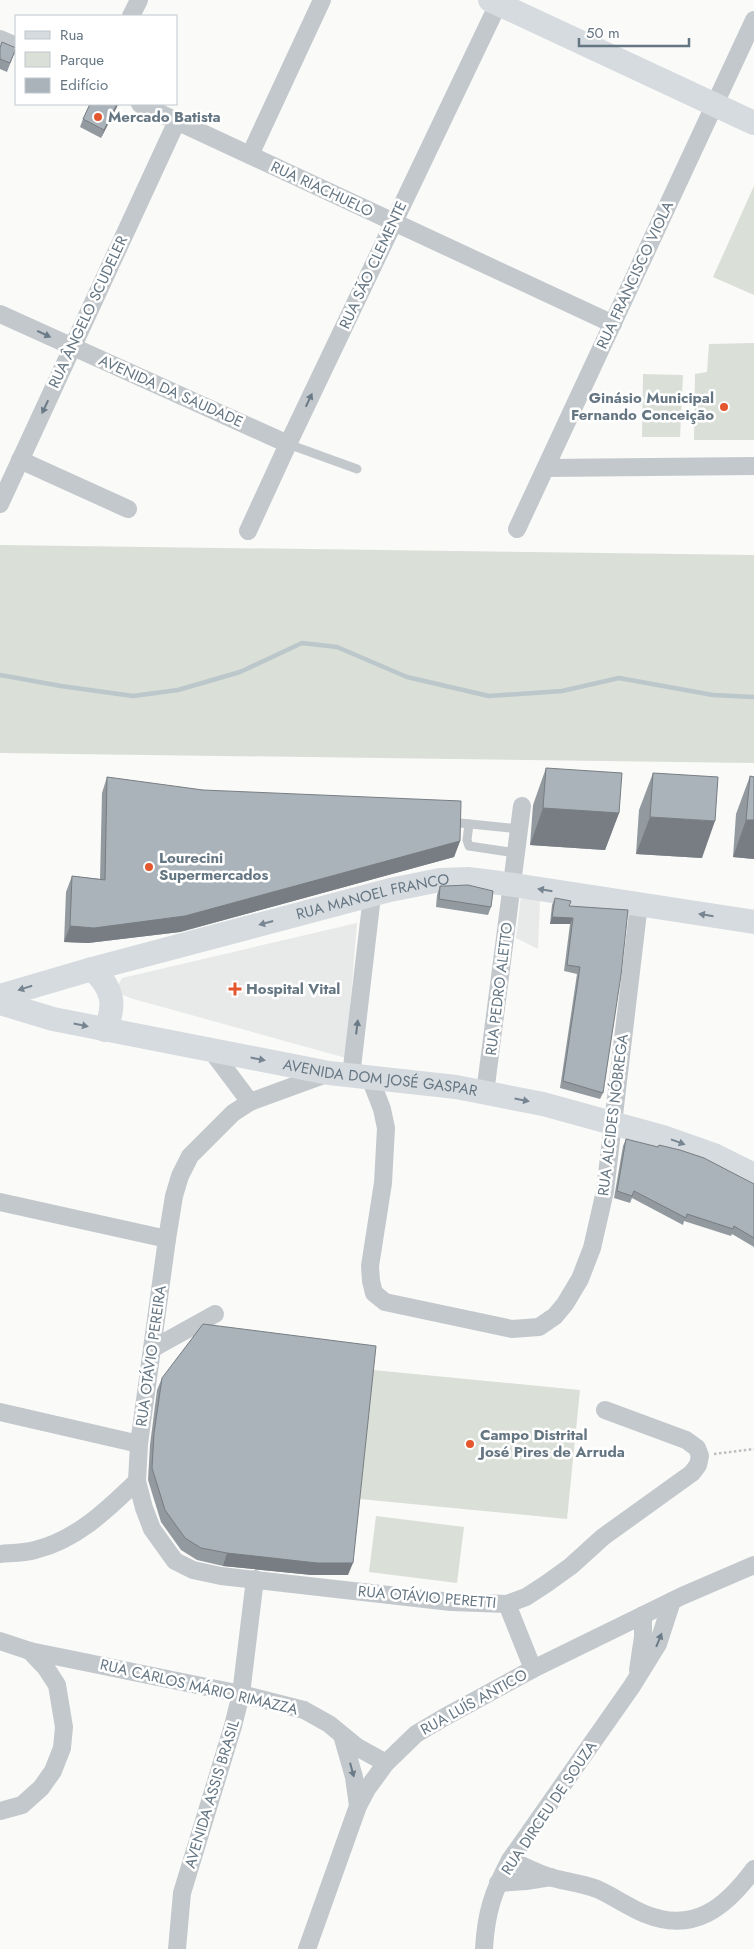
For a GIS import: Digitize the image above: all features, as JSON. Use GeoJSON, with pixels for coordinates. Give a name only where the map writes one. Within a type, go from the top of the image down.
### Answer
{"type":"FeatureCollection","features":[{"type":"Feature","properties":{"kind":"street"},"geometry":{"type":"LineString","coordinates":[[132,15],[139,0]]}},
{"type":"Feature","properties":{"kind":"street"},"geometry":{"type":"LineString","coordinates":[[250,156],[322,0]]}},
{"type":"Feature","properties":{"kind":"street"},"geometry":{"type":"LineString","coordinates":[[496,1],[754,123]]}},
{"type":"Feature","properties":{"kind":"street","name":"RUA SÃO CLEMENTE"},"geometry":{"type":"LineString","coordinates":[[248,531],[496,1]]}},
{"type":"Feature","properties":{"kind":"street","name":"RUA FRANCISCO VIOLA"},"geometry":{"type":"LineString","coordinates":[[517,529],[754,20]]}},
{"type":"Feature","properties":{"kind":"street"},"geometry":{"type":"LineString","coordinates":[[0,38],[15,46]]}},
{"type":"Feature","properties":{"kind":"street","name":"RUA RIACHUELO"},"geometry":{"type":"LineString","coordinates":[[142,105],[612,324]]}},
{"type":"Feature","properties":{"kind":"street","name":"RUA ÂNGELO SCUDELER"},"geometry":{"type":"LineString","coordinates":[[0,504],[177,121]]}},
{"type":"Feature","properties":{"kind":"street","name":"AVENIDA DA SAUDADE"},"geometry":{"type":"LineString","coordinates":[[0,314],[288,444]]}},
{"type":"Feature","properties":{"kind":"street"},"geometry":{"type":"LineString","coordinates":[[20,460],[128,509]]}},
{"type":"Feature","properties":{"kind":"street"},"geometry":{"type":"LineString","coordinates":[[546,468],[754,466]]}},
{"type":"Feature","properties":{"kind":"street","name":"RUA PEDRO ALETTO"},"geometry":{"type":"LineString","coordinates":[[485,1093],[522,806]]}},
{"type":"Feature","properties":{"kind":"street","name":"RUA MANOEL FRANCO"},"geometry":{"type":"LineString","coordinates":[[0,996],[92,968],[440,880],[468,879],[512,884],[754,922]]}},
{"type":"Feature","properties":{"kind":"street"},"geometry":{"type":"LineString","coordinates":[[350,1076],[372,896]]}},
{"type":"Feature","properties":{"kind":"street","name":"RUA ALCIDES NÓBREGA"},"geometry":{"type":"LineString","coordinates":[[350,1076],[382,1109],[386,1128],[383,1182],[370,1266],[374,1293],[385,1302],[512,1329],[540,1326],[554,1316],[565,1304],[580,1279],[592,1248],[605,1192],[638,904]]}},
{"type":"Feature","properties":{"kind":"street"},"geometry":{"type":"LineString","coordinates":[[92,968],[105,981],[110,995],[112,1012],[106,1030]]}},
{"type":"Feature","properties":{"kind":"street"},"geometry":{"type":"LineString","coordinates":[[53,1019],[49,998],[52,988],[59,978]]}},
{"type":"Feature","properties":{"kind":"street","name":"AVENIDA DOM JOSÉ GASPAR"},"geometry":{"type":"LineString","coordinates":[[0,1003],[53,1019],[350,1076],[456,1087],[543,1104],[663,1137],[706,1152],[754,1175]]}},
{"type":"Feature","properties":{"kind":"street"},"geometry":{"type":"LineString","coordinates":[[211,1050],[250,1102]]}},
{"type":"Feature","properties":{"kind":"street","name":"RUA OTÁVIO PEREIRA"},"geometry":{"type":"LineString","coordinates":[[137,1481],[139,1444],[174,1196],[180,1176],[190,1156],[233,1113],[250,1102],[350,1076]]}},
{"type":"Feature","properties":{"kind":"street"},"geometry":{"type":"LineString","coordinates":[[0,1202],[167,1239]]}},
{"type":"Feature","properties":{"kind":"street"},"geometry":{"type":"LineString","coordinates":[[152,1349],[215,1314]]}},
{"type":"Feature","properties":{"kind":"street"},"geometry":{"type":"LineString","coordinates":[[605,1410],[686,1440],[697,1448],[700,1456]]}},
{"type":"Feature","properties":{"kind":"street"},"geometry":{"type":"LineString","coordinates":[[0,1412],[139,1444]]}},
{"type":"Feature","properties":{"kind":"street","name":"RUA OTÁVIO PERETTI"},"geometry":{"type":"LineString","coordinates":[[137,1481],[152,1529],[175,1561],[193,1570],[221,1576],[451,1602],[507,1604],[526,1597],[546,1584],[571,1566],[603,1537],[684,1480],[698,1466],[700,1456]]}},
{"type":"Feature","properties":{"kind":"street"},"geometry":{"type":"LineString","coordinates":[[0,1554],[33,1551],[63,1540],[78,1532],[113,1504],[137,1481]]}},
{"type":"Feature","properties":{"kind":"street","name":"RUA LUÍS ANTICO"},"geometry":{"type":"LineString","coordinates":[[307,1949],[358,1806],[367,1788],[386,1763],[416,1734],[473,1700],[534,1669],[672,1601],[754,1564]]}},
{"type":"Feature","properties":{"kind":"street","name":"AVENIDA ASSIS BRASIL"},"geometry":{"type":"LineString","coordinates":[[177,1949],[182,1893],[241,1694],[255,1579]]}},
{"type":"Feature","properties":{"kind":"street","name":"RUA DIRCEU DE SOUZA"},"geometry":{"type":"LineString","coordinates":[[484,1949],[485,1922],[498,1883],[510,1860],[619,1705],[658,1644],[672,1601]]}},
{"type":"Feature","properties":{"kind":"street"},"geometry":{"type":"LineString","coordinates":[[507,1604],[534,1669]]}},
{"type":"Feature","properties":{"kind":"street","name":"RUA DIRCEU DE SOUZA"},"geometry":{"type":"LineString","coordinates":[[637,1676],[643,1637],[643,1615]]}},
{"type":"Feature","properties":{"kind":"street","name":"RUA CARLOS MÁRIO RIMAZZA"},"geometry":{"type":"LineString","coordinates":[[0,1641],[30,1651],[241,1694],[304,1710],[329,1724],[357,1747],[386,1763]]}},
{"type":"Feature","properties":{"kind":"street"},"geometry":{"type":"LineString","coordinates":[[0,1811],[22,1805],[41,1788],[52,1771],[62,1748],[64,1727],[57,1685],[46,1668],[30,1651]]}},
{"type":"Feature","properties":{"kind":"street"},"geometry":{"type":"LineString","coordinates":[[342,1735],[354,1777],[358,1806]]}},
{"type":"Feature","properties":{"kind":"street"},"geometry":{"type":"LineString","coordinates":[[510,1860],[552,1877],[578,1882],[599,1890],[643,1914],[659,1919],[680,1922],[712,1912],[730,1899],[754,1869]]}},
{"type":"Feature","properties":{"kind":"street"},"geometry":{"type":"LineString","coordinates":[[498,1883],[526,1882],[552,1877]]}},
{"type":"Feature","properties":{"kind":"lane"},"geometry":{"type":"LineString","coordinates":[[288,444],[357,469]]}},
{"type":"Feature","properties":{"kind":"lane"},"geometry":{"type":"LineString","coordinates":[[516,853],[469,846],[464,823],[519,829]]}},
{"type":"Feature","properties":{"kind":"path"},"geometry":{"type":"LineString","coordinates":[[700,1456],[754,1449]]}},
{"type":"Feature","properties":{"kind":"shaded area"},"geometry":{"type":"Polygon","coordinates":[[[521,895],[540,901],[538,949],[516,938],[521,895]]]}},
{"type":"Feature","properties":{"kind":"shaded area","name":"Hospital Vital"},"geometry":{"type":"Polygon","coordinates":[[[357,923],[346,1058],[130,998],[123,995],[117,987],[122,978],[357,923]]]}},
{"type":"Feature","properties":{"kind":"green space"},"geometry":{"type":"Polygon","coordinates":[[[754,186],[754,295],[713,277],[754,186]]]}},
{"type":"Feature","properties":{"kind":"green space","name":"Ginásio Municipal Fernando Conceição"},"geometry":{"type":"Polygon","coordinates":[[[754,343],[754,440],[694,440],[695,374],[707,372],[709,344],[754,343]]]}},
{"type":"Feature","properties":{"kind":"green space"},"geometry":{"type":"Polygon","coordinates":[[[643,374],[683,375],[680,437],[642,437],[643,374]]]}},
{"type":"Feature","properties":{"kind":"green space"},"geometry":{"type":"Polygon","coordinates":[[[0,545],[754,555],[754,763],[0,753],[0,545]]]}},
{"type":"Feature","properties":{"kind":"green space","name":"Campo Distrital José Pires de Arruda"},"geometry":{"type":"Polygon","coordinates":[[[373,1370],[580,1390],[567,1519],[360,1499],[373,1370]]]}},
{"type":"Feature","properties":{"kind":"green space"},"geometry":{"type":"Polygon","coordinates":[[[376,1516],[464,1527],[457,1583],[369,1572],[376,1516]]]}},
{"type":"Feature","properties":{"kind":"building"},"geometry":{"type":"Polygon","coordinates":[[[2,42],[15,48],[10,63],[0,59],[2,42]]]}},
{"type":"Feature","properties":{"kind":"building","name":"Mercado Batista"},"geometry":{"type":"Polygon","coordinates":[[[90,105],[116,105],[104,130],[83,119],[90,105]]]}},
{"type":"Feature","properties":{"kind":"building"},"geometry":{"type":"Polygon","coordinates":[[[546,768],[622,773],[619,813],[543,808],[546,768]]]}},
{"type":"Feature","properties":{"kind":"building"},"geometry":{"type":"Polygon","coordinates":[[[653,773],[718,777],[715,821],[650,817],[653,773]]]}},
{"type":"Feature","properties":{"kind":"building"},"geometry":{"type":"Polygon","coordinates":[[[750,776],[754,777],[754,820],[746,820],[750,776]]]}},
{"type":"Feature","properties":{"kind":"building"},"geometry":{"type":"Polygon","coordinates":[[[107,777],[203,790],[461,801],[460,841],[185,916],[94,928],[70,926],[72,876],[105,880],[107,777]]]}},
{"type":"Feature","properties":{"kind":"building"},"geometry":{"type":"Polygon","coordinates":[[[468,885],[493,891],[491,907],[439,899],[440,886],[468,885]]]}},
{"type":"Feature","properties":{"kind":"building"},"geometry":{"type":"Polygon","coordinates":[[[555,898],[571,901],[569,906],[628,910],[621,975],[603,1093],[563,1081],[580,967],[567,965],[573,918],[552,917],[555,898]]]}},
{"type":"Feature","properties":{"kind":"building"},"geometry":{"type":"Polygon","coordinates":[[[626,1139],[680,1150],[704,1158],[754,1184],[754,1238],[734,1226],[733,1229],[687,1214],[686,1218],[634,1191],[632,1196],[617,1191],[626,1139]]]}},
{"type":"Feature","properties":{"kind":"building"},"geometry":{"type":"Polygon","coordinates":[[[203,1324],[376,1346],[353,1563],[317,1563],[227,1553],[201,1548],[185,1538],[165,1510],[152,1468],[154,1433],[162,1378],[203,1324]]]}},
{"type":"Feature","properties":{"kind":"waterway"},"geometry":{"type":"LineString","coordinates":[[0,675],[133,696],[178,690],[240,672],[302,643],[337,647],[407,677],[489,696],[562,691],[619,678],[713,695],[754,697]]}},
{"type":"Feature","properties":{"kind":"place","name":"Mercado Batista"},"geometry":{"type":"Point","coordinates":[98,117]}},
{"type":"Feature","properties":{"kind":"place","name":"Ginásio Municipal Fernando Conceição"},"geometry":{"type":"Point","coordinates":[724,407]}},
{"type":"Feature","properties":{"kind":"place","name":"Lourecini Supermercados"},"geometry":{"type":"Point","coordinates":[149,867]}},
{"type":"Feature","properties":{"kind":"place","name":"Hospital Vital"},"geometry":{"type":"Point","coordinates":[235,989]}},
{"type":"Feature","properties":{"kind":"place","name":"Campo Distrital José Pires de Arruda"},"geometry":{"type":"Point","coordinates":[470,1444]}}]}
